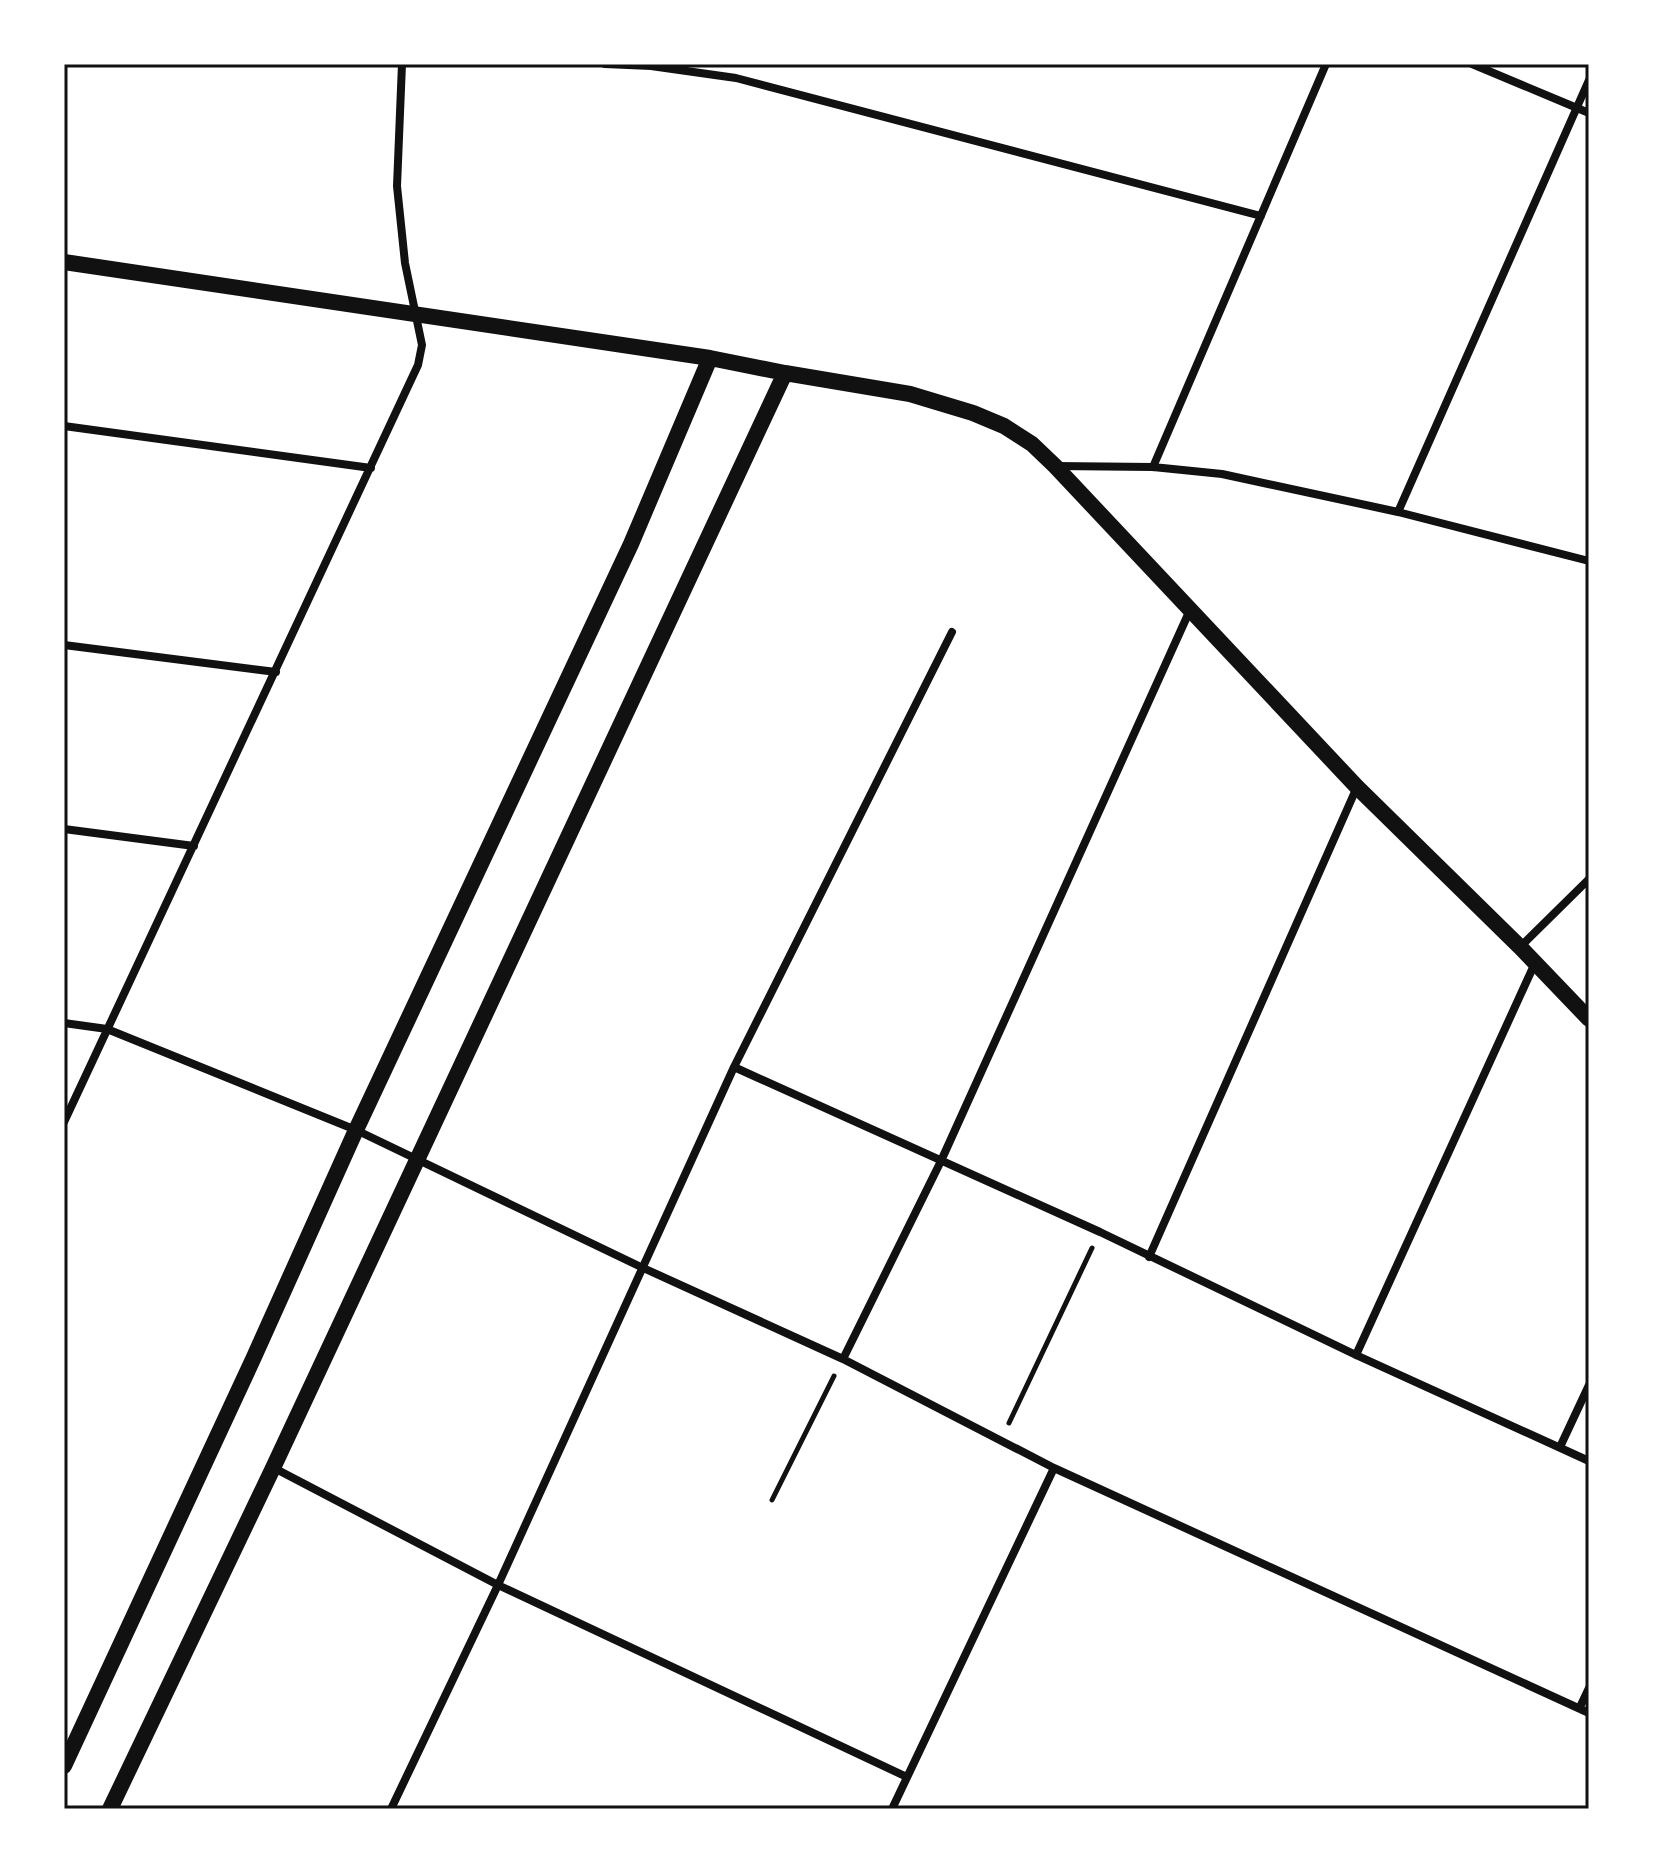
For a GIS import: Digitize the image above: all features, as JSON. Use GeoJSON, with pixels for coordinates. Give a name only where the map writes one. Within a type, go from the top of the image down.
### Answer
{"type":"FeatureCollection","features":[{"type":"Feature","properties":{"kind":"main road"},"geometry":{"type":"LineString","coordinates":[[64,262],[710,358],[910,394],[1004,426],[1032,444],[1055,466],[1357,787],[1589,1019]]}},
{"type":"Feature","properties":{"kind":"main road"},"geometry":{"type":"LineString","coordinates":[[64,1766],[356,1130],[631,544],[710,358]]}},
{"type":"Feature","properties":{"kind":"main road"},"geometry":{"type":"LineString","coordinates":[[110,1809],[273,1468],[785,373]]}},
{"type":"Feature","properties":{"kind":"street"},"geometry":{"type":"LineString","coordinates":[[64,1122],[418,365],[422,345],[405,263],[397,186],[402,64]]}},
{"type":"Feature","properties":{"kind":"street"},"geometry":{"type":"LineString","coordinates":[[605,64],[651,65],[736,78],[1261,216]]}},
{"type":"Feature","properties":{"kind":"street"},"geometry":{"type":"LineString","coordinates":[[1153,467],[1326,64]]}},
{"type":"Feature","properties":{"kind":"street"},"geometry":{"type":"LineString","coordinates":[[1472,64],[1589,113]]}},
{"type":"Feature","properties":{"kind":"street"},"geometry":{"type":"LineString","coordinates":[[1398,512],[1589,80]]}},
{"type":"Feature","properties":{"kind":"street"},"geometry":{"type":"LineString","coordinates":[[64,426],[371,468]]}},
{"type":"Feature","properties":{"kind":"street"},"geometry":{"type":"LineString","coordinates":[[1055,466],[1153,467],[1222,474],[1398,512],[1589,561]]}},
{"type":"Feature","properties":{"kind":"street"},"geometry":{"type":"LineString","coordinates":[[843,1359],[941,1161],[1190,610]]}},
{"type":"Feature","properties":{"kind":"street"},"geometry":{"type":"LineString","coordinates":[[391,1809],[498,1585],[734,1067],[952,632]]}},
{"type":"Feature","properties":{"kind":"street"},"geometry":{"type":"LineString","coordinates":[[64,645],[276,672]]}},
{"type":"Feature","properties":{"kind":"street"},"geometry":{"type":"LineString","coordinates":[[1149,1257],[1357,787]]}},
{"type":"Feature","properties":{"kind":"street"},"geometry":{"type":"LineString","coordinates":[[64,829],[194,846]]}},
{"type":"Feature","properties":{"kind":"street"},"geometry":{"type":"LineString","coordinates":[[1520,947],[1589,879]]}},
{"type":"Feature","properties":{"kind":"street"},"geometry":{"type":"LineString","coordinates":[[1356,1355],[1535,963]]}},
{"type":"Feature","properties":{"kind":"street"},"geometry":{"type":"LineString","coordinates":[[64,1023],[107,1029],[356,1130],[641,1267],[843,1359],[1054,1468],[1589,1713]]}},
{"type":"Feature","properties":{"kind":"street"},"geometry":{"type":"LineString","coordinates":[[734,1067],[1100,1232],[1356,1355],[1589,1461]]}},
{"type":"Feature","properties":{"kind":"street"},"geometry":{"type":"LineString","coordinates":[[1560,1447],[1589,1385]]}},
{"type":"Feature","properties":{"kind":"street"},"geometry":{"type":"LineString","coordinates":[[273,1468],[498,1585],[907,1777]]}},
{"type":"Feature","properties":{"kind":"street"},"geometry":{"type":"LineString","coordinates":[[892,1809],[1054,1468]]}},
{"type":"Feature","properties":{"kind":"street"},"geometry":{"type":"LineString","coordinates":[[1580,1707],[1589,1688]]}},
{"type":"Feature","properties":{"kind":"path"},"geometry":{"type":"LineString","coordinates":[[1000,1440],[1100,1232]]}},
{"type":"Feature","properties":{"kind":"path"},"geometry":{"type":"LineString","coordinates":[[772,1500],[843,1359]]}}]}
